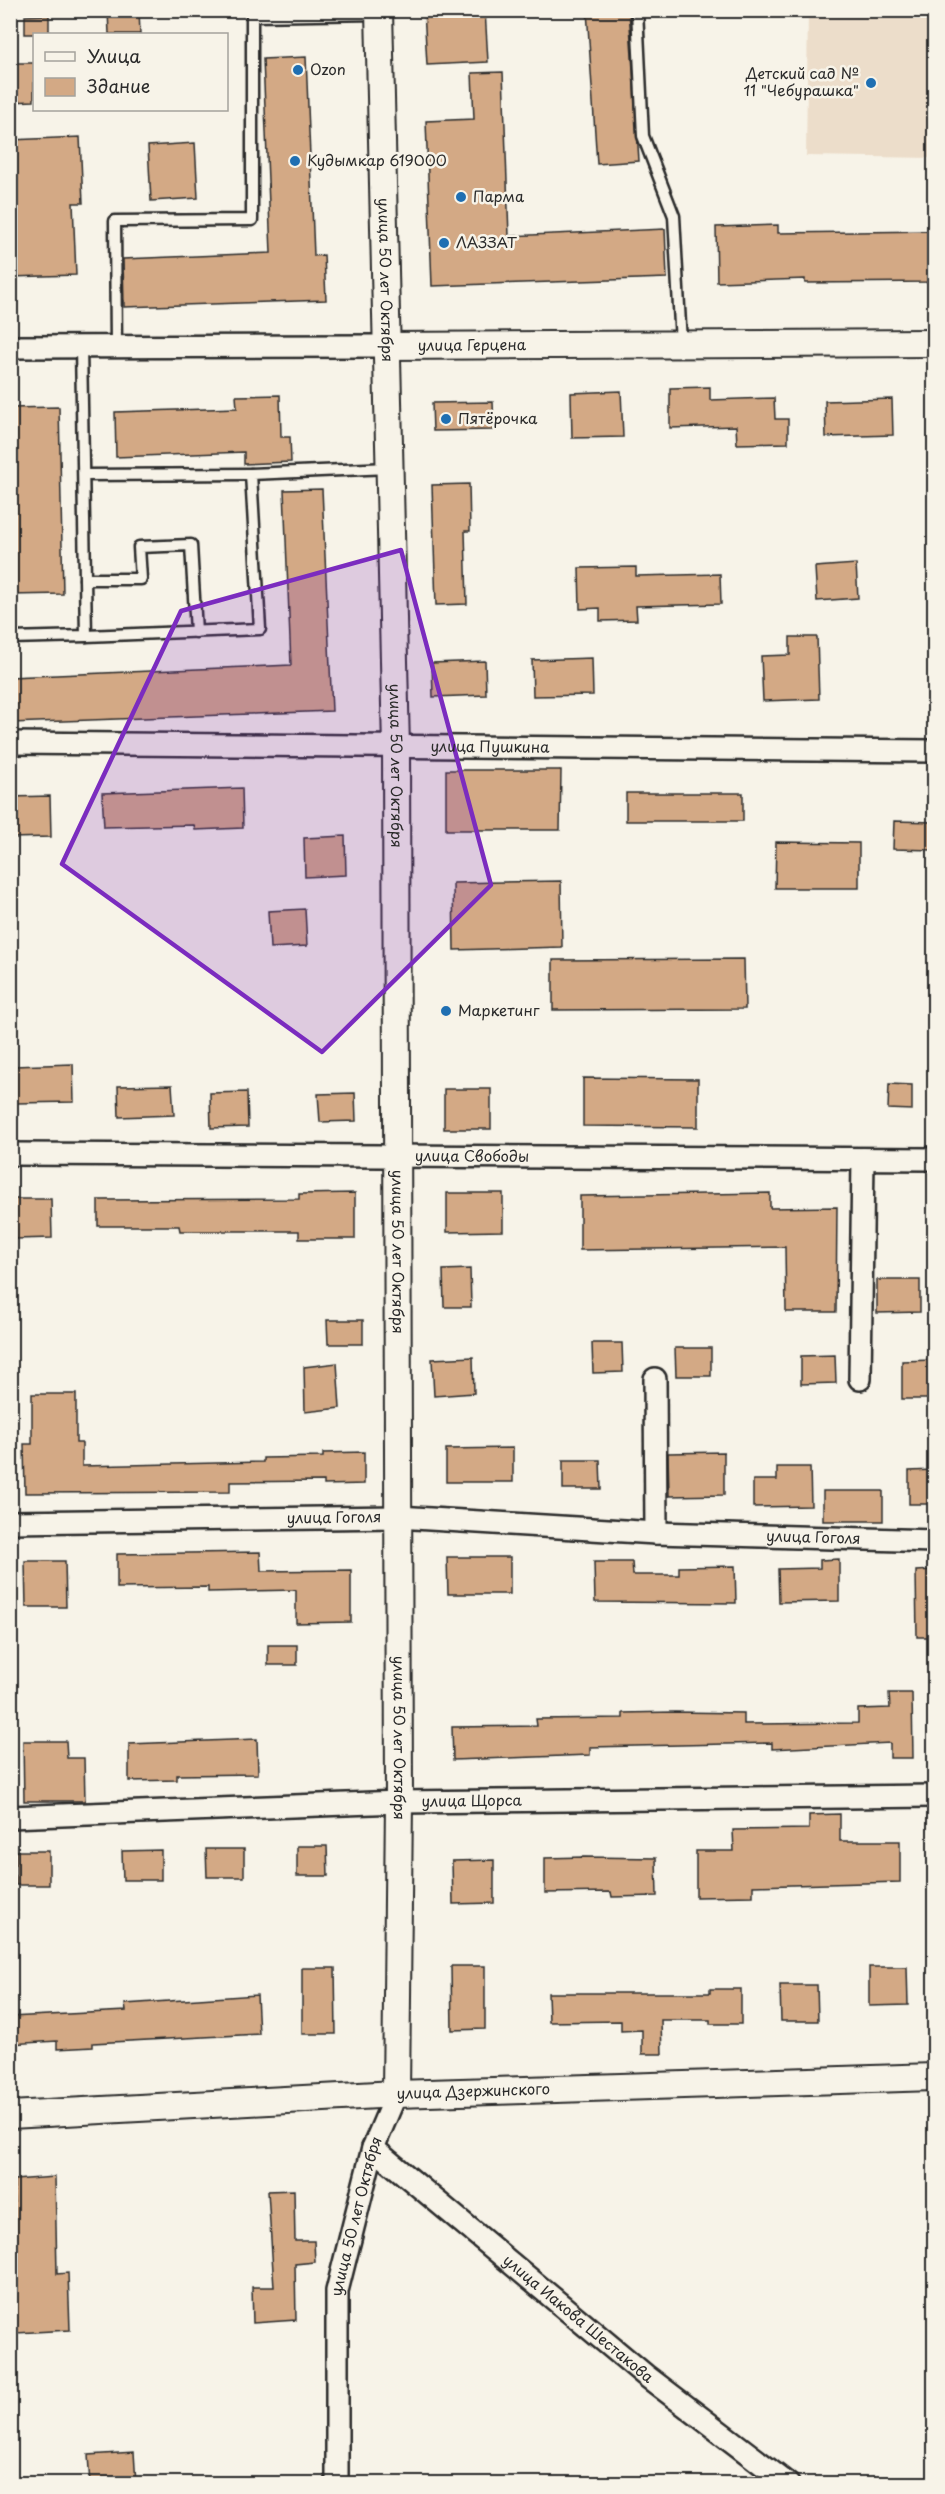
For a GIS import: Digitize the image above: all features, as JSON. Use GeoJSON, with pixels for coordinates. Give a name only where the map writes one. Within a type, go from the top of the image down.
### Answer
{"type":"FeatureCollection","features":[{"type":"Feature","properties":{"kind":"street","name":"улица 50 лет Октября"},"geometry":{"type":"LineString","coordinates":[[337,2484],[337,2291],[373,2148],[396,2094],[399,1802],[396,748],[379,12]]}},
{"type":"Feature","properties":{"kind":"street","name":"улица Герцена"},"geometry":{"type":"LineString","coordinates":[[10,347],[934,343]]}},
{"type":"Feature","properties":{"kind":"street","name":"улица Пушкина"},"geometry":{"type":"LineString","coordinates":[[10,743],[934,751]]}},
{"type":"Feature","properties":{"kind":"street","name":"улица Свободы"},"geometry":{"type":"LineString","coordinates":[[10,1154],[396,1158],[934,1159]]}},
{"type":"Feature","properties":{"kind":"street"},"geometry":{"type":"LineString","coordinates":[[860,1379],[863,1159]]}},
{"type":"Feature","properties":{"kind":"street"},"geometry":{"type":"LineString","coordinates":[[655,1379],[656,1533]]}},
{"type":"Feature","properties":{"kind":"street","name":"улица Гоголя"},"geometry":{"type":"LineString","coordinates":[[10,1522],[398,1517],[656,1533],[934,1540]]}},
{"type":"Feature","properties":{"kind":"street","name":"улица Щорса"},"geometry":{"type":"LineString","coordinates":[[10,1817],[399,1802],[934,1796]]}},
{"type":"Feature","properties":{"kind":"street","name":"улица Дзержинского"},"geometry":{"type":"LineString","coordinates":[[10,2115],[396,2094],[934,2077]]}},
{"type":"Feature","properties":{"kind":"street","name":"улица Иакова Шестакова"},"geometry":{"type":"LineString","coordinates":[[373,2148],[645,2375],[788,2484]]}},
{"type":"Feature","properties":{"kind":"lane"},"geometry":{"type":"LineString","coordinates":[[637,10],[643,136],[674,216],[681,344]]}},
{"type":"Feature","properties":{"kind":"lane"},"geometry":{"type":"LineString","coordinates":[[116,345],[115,221],[252,220],[252,16],[379,12]]}},
{"type":"Feature","properties":{"kind":"lane"},"geometry":{"type":"LineString","coordinates":[[81,346],[86,636]]}},
{"type":"Feature","properties":{"kind":"lane"},"geometry":{"type":"LineString","coordinates":[[84,475],[251,474],[389,468]]}},
{"type":"Feature","properties":{"kind":"lane"},"geometry":{"type":"LineString","coordinates":[[10,638],[260,629],[251,474]]}},
{"type":"Feature","properties":{"kind":"lane"},"geometry":{"type":"LineString","coordinates":[[85,579],[141,579],[139,547],[191,545],[196,632]]}},
{"type":"Feature","properties":{"kind":"highlighted area"},"geometry":{"type":"Polygon","coordinates":[[[401,550],[491,885],[322,1052],[62,864],[181,611],[401,550]]]}},
{"type":"Feature","properties":{"kind":"shaded area","name":"Детский сад № 11 \"Чебурашка\""},"geometry":{"type":"Polygon","coordinates":[[[808,11],[934,11],[934,158],[806,156],[808,11]]]}},
{"type":"Feature","properties":{"kind":"building"},"geometry":{"type":"Polygon","coordinates":[[[108,10],[139,10],[140,33],[109,33],[108,10]]]}},
{"type":"Feature","properties":{"kind":"building"},"geometry":{"type":"Polygon","coordinates":[[[424,10],[485,10],[488,62],[427,65],[424,10]]]}},
{"type":"Feature","properties":{"kind":"building"},"geometry":{"type":"Polygon","coordinates":[[[587,10],[629,10],[639,161],[597,164],[587,10]]]}},
{"type":"Feature","properties":{"kind":"building"},"geometry":{"type":"Polygon","coordinates":[[[49,15],[49,33],[25,34],[25,16],[49,15]]]}},
{"type":"Feature","properties":{"kind":"building"},"geometry":{"type":"Polygon","coordinates":[[[306,57],[314,256],[324,255],[326,300],[124,307],[123,259],[271,253],[263,59],[306,57]]]}},
{"type":"Feature","properties":{"kind":"building"},"geometry":{"type":"Polygon","coordinates":[[[10,63],[33,63],[33,101],[10,102],[10,63]]]}},
{"type":"Feature","properties":{"kind":"building"},"geometry":{"type":"Polygon","coordinates":[[[503,72],[509,236],[665,229],[667,278],[432,286],[426,121],[474,119],[472,73],[503,72]]]}},
{"type":"Feature","properties":{"kind":"building"},"geometry":{"type":"Polygon","coordinates":[[[80,137],[83,203],[73,203],[76,275],[10,277],[10,140],[80,137]]]}},
{"type":"Feature","properties":{"kind":"building"},"geometry":{"type":"Polygon","coordinates":[[[195,143],[198,198],[151,201],[148,146],[195,143]]]}},
{"type":"Feature","properties":{"kind":"building"},"geometry":{"type":"Polygon","coordinates":[[[778,225],[778,233],[934,231],[934,282],[805,283],[805,279],[717,282],[716,227],[778,225]]]}},
{"type":"Feature","properties":{"kind":"building"},"geometry":{"type":"Polygon","coordinates":[[[710,387],[710,400],[774,398],[775,419],[788,419],[788,443],[737,444],[736,426],[670,428],[670,388],[710,387]]]}},
{"type":"Feature","properties":{"kind":"building"},"geometry":{"type":"Polygon","coordinates":[[[621,391],[623,437],[572,438],[571,393],[621,391]]]}},
{"type":"Feature","properties":{"kind":"building"},"geometry":{"type":"Polygon","coordinates":[[[280,395],[281,437],[290,437],[291,462],[244,464],[244,452],[116,457],[115,412],[237,408],[236,396],[280,395]]]}},
{"type":"Feature","properties":{"kind":"building"},"geometry":{"type":"Polygon","coordinates":[[[892,399],[893,435],[826,437],[825,401],[892,399]]]}},
{"type":"Feature","properties":{"kind":"building"},"geometry":{"type":"Polygon","coordinates":[[[493,402],[494,430],[433,431],[432,403],[493,402]]]}},
{"type":"Feature","properties":{"kind":"building"},"geometry":{"type":"Polygon","coordinates":[[[59,407],[63,594],[10,595],[10,408],[59,407]]]}},
{"type":"Feature","properties":{"kind":"building"},"geometry":{"type":"Polygon","coordinates":[[[469,484],[470,531],[465,531],[467,604],[436,605],[432,485],[469,484]]]}},
{"type":"Feature","properties":{"kind":"building"},"geometry":{"type":"Polygon","coordinates":[[[322,489],[332,711],[11,723],[10,677],[291,665],[284,490],[322,489]]]}},
{"type":"Feature","properties":{"kind":"building"},"geometry":{"type":"Polygon","coordinates":[[[856,564],[858,598],[817,601],[815,567],[856,564]]]}},
{"type":"Feature","properties":{"kind":"building"},"geometry":{"type":"Polygon","coordinates":[[[636,567],[636,576],[720,574],[721,604],[636,606],[637,620],[600,621],[600,608],[580,609],[579,568],[636,567]]]}},
{"type":"Feature","properties":{"kind":"building"},"geometry":{"type":"Polygon","coordinates":[[[790,637],[817,637],[819,699],[763,701],[761,656],[790,655],[790,637]]]}},
{"type":"Feature","properties":{"kind":"building"},"geometry":{"type":"Polygon","coordinates":[[[592,658],[593,695],[533,696],[532,660],[592,658]]]}},
{"type":"Feature","properties":{"kind":"building"},"geometry":{"type":"Polygon","coordinates":[[[485,661],[486,695],[433,697],[432,663],[485,661]]]}},
{"type":"Feature","properties":{"kind":"building"},"geometry":{"type":"Polygon","coordinates":[[[446,770],[561,770],[560,830],[446,830],[446,770]]]}},
{"type":"Feature","properties":{"kind":"building"},"geometry":{"type":"Polygon","coordinates":[[[242,788],[243,828],[195,830],[194,825],[104,827],[102,793],[242,788]]]}},
{"type":"Feature","properties":{"kind":"building"},"geometry":{"type":"Polygon","coordinates":[[[626,793],[743,793],[743,821],[626,821],[626,793]]]}},
{"type":"Feature","properties":{"kind":"building"},"geometry":{"type":"Polygon","coordinates":[[[50,796],[51,837],[10,838],[10,797],[50,796]]]}},
{"type":"Feature","properties":{"kind":"building"},"geometry":{"type":"Polygon","coordinates":[[[894,821],[934,822],[934,850],[893,849],[894,821]]]}},
{"type":"Feature","properties":{"kind":"building"},"geometry":{"type":"Polygon","coordinates":[[[345,836],[346,875],[305,877],[304,838],[345,836]]]}},
{"type":"Feature","properties":{"kind":"building"},"geometry":{"type":"Polygon","coordinates":[[[776,842],[859,843],[859,888],[775,888],[776,842]]]}},
{"type":"Feature","properties":{"kind":"building"},"geometry":{"type":"Polygon","coordinates":[[[561,881],[562,947],[454,950],[453,883],[561,881]]]}},
{"type":"Feature","properties":{"kind":"building"},"geometry":{"type":"Polygon","coordinates":[[[305,909],[307,946],[270,948],[268,911],[305,909]]]}},
{"type":"Feature","properties":{"kind":"building"},"geometry":{"type":"Polygon","coordinates":[[[744,959],[745,1009],[553,1010],[553,960],[744,959]]]}},
{"type":"Feature","properties":{"kind":"building"},"geometry":{"type":"Polygon","coordinates":[[[73,1064],[74,1102],[16,1103],[14,1066],[73,1064]]]}},
{"type":"Feature","properties":{"kind":"building"},"geometry":{"type":"Polygon","coordinates":[[[583,1078],[698,1079],[698,1127],[583,1126],[583,1078]]]}},
{"type":"Feature","properties":{"kind":"building"},"geometry":{"type":"Polygon","coordinates":[[[889,1084],[912,1085],[912,1110],[888,1109],[889,1084]]]}},
{"type":"Feature","properties":{"kind":"building"},"geometry":{"type":"Polygon","coordinates":[[[172,1085],[174,1115],[119,1117],[118,1086],[172,1085]]]}},
{"type":"Feature","properties":{"kind":"building"},"geometry":{"type":"Polygon","coordinates":[[[444,1089],[491,1089],[491,1129],[444,1129],[444,1089]]]}},
{"type":"Feature","properties":{"kind":"building"},"geometry":{"type":"Polygon","coordinates":[[[247,1092],[248,1127],[211,1128],[210,1093],[247,1092]]]}},
{"type":"Feature","properties":{"kind":"building"},"geometry":{"type":"Polygon","coordinates":[[[355,1093],[356,1121],[320,1122],[318,1094],[355,1093]]]}},
{"type":"Feature","properties":{"kind":"building"},"geometry":{"type":"Polygon","coordinates":[[[355,1193],[355,1239],[299,1239],[299,1231],[180,1231],[179,1226],[98,1226],[98,1200],[299,1199],[299,1194],[355,1193]]]}},
{"type":"Feature","properties":{"kind":"building"},"geometry":{"type":"Polygon","coordinates":[[[447,1193],[503,1193],[503,1231],[447,1232],[447,1193]]]}},
{"type":"Feature","properties":{"kind":"building"},"geometry":{"type":"Polygon","coordinates":[[[770,1193],[770,1208],[837,1207],[836,1312],[786,1312],[785,1247],[580,1250],[580,1196],[770,1193]]]}},
{"type":"Feature","properties":{"kind":"building"},"geometry":{"type":"Polygon","coordinates":[[[14,1199],[51,1199],[52,1238],[15,1239],[14,1199]]]}},
{"type":"Feature","properties":{"kind":"building"},"geometry":{"type":"Polygon","coordinates":[[[470,1269],[471,1307],[444,1307],[443,1270],[470,1269]]]}},
{"type":"Feature","properties":{"kind":"building"},"geometry":{"type":"Polygon","coordinates":[[[877,1280],[920,1280],[920,1312],[877,1313],[877,1280]]]}},
{"type":"Feature","properties":{"kind":"building"},"geometry":{"type":"Polygon","coordinates":[[[327,1320],[363,1320],[363,1344],[328,1344],[327,1320]]]}},
{"type":"Feature","properties":{"kind":"building"},"geometry":{"type":"Polygon","coordinates":[[[592,1343],[622,1343],[623,1372],[593,1373],[592,1343]]]}},
{"type":"Feature","properties":{"kind":"building"},"geometry":{"type":"Polygon","coordinates":[[[675,1348],[711,1348],[711,1376],[676,1376],[675,1348]]]}},
{"type":"Feature","properties":{"kind":"building"},"geometry":{"type":"Polygon","coordinates":[[[835,1355],[836,1383],[801,1384],[801,1356],[835,1355]]]}},
{"type":"Feature","properties":{"kind":"building"},"geometry":{"type":"Polygon","coordinates":[[[473,1357],[474,1393],[434,1396],[432,1359],[473,1357]]]}},
{"type":"Feature","properties":{"kind":"building"},"geometry":{"type":"Polygon","coordinates":[[[934,1360],[934,1399],[902,1399],[902,1361],[934,1360]]]}},
{"type":"Feature","properties":{"kind":"building"},"geometry":{"type":"Polygon","coordinates":[[[337,1363],[340,1408],[305,1412],[304,1367],[337,1363]]]}},
{"type":"Feature","properties":{"kind":"building"},"geometry":{"type":"Polygon","coordinates":[[[32,1394],[76,1394],[76,1443],[82,1443],[82,1466],[263,1462],[263,1458],[323,1457],[323,1453],[364,1452],[364,1484],[324,1485],[324,1481],[230,1482],[230,1492],[25,1493],[24,1444],[32,1444],[32,1394]]]}},
{"type":"Feature","properties":{"kind":"building"},"geometry":{"type":"Polygon","coordinates":[[[513,1448],[513,1482],[446,1482],[446,1449],[513,1448]]]}},
{"type":"Feature","properties":{"kind":"building"},"geometry":{"type":"Polygon","coordinates":[[[724,1452],[724,1495],[669,1496],[668,1453],[724,1452]]]}},
{"type":"Feature","properties":{"kind":"building"},"geometry":{"type":"Polygon","coordinates":[[[563,1460],[600,1460],[601,1489],[563,1489],[563,1460]]]}},
{"type":"Feature","properties":{"kind":"building"},"geometry":{"type":"Polygon","coordinates":[[[777,1467],[810,1467],[811,1506],[753,1507],[753,1480],[777,1480],[777,1467]]]}},
{"type":"Feature","properties":{"kind":"building"},"geometry":{"type":"Polygon","coordinates":[[[934,1470],[934,1504],[909,1504],[909,1471],[934,1470]]]}},
{"type":"Feature","properties":{"kind":"building"},"geometry":{"type":"Polygon","coordinates":[[[823,1491],[883,1491],[883,1521],[823,1521],[823,1491]]]}},
{"type":"Feature","properties":{"kind":"building"},"geometry":{"type":"Polygon","coordinates":[[[260,1552],[261,1571],[351,1570],[351,1622],[296,1623],[296,1590],[208,1592],[208,1587],[117,1588],[117,1554],[260,1552]]]}},
{"type":"Feature","properties":{"kind":"building"},"geometry":{"type":"Polygon","coordinates":[[[447,1557],[510,1557],[510,1594],[448,1594],[447,1557]]]}},
{"type":"Feature","properties":{"kind":"building"},"geometry":{"type":"Polygon","coordinates":[[[839,1559],[839,1601],[779,1602],[778,1569],[820,1568],[820,1560],[839,1559]]]}},
{"type":"Feature","properties":{"kind":"building"},"geometry":{"type":"Polygon","coordinates":[[[25,1561],[65,1561],[66,1607],[26,1607],[25,1561]]]}},
{"type":"Feature","properties":{"kind":"building"},"geometry":{"type":"Polygon","coordinates":[[[594,1562],[632,1562],[633,1575],[679,1575],[679,1567],[735,1566],[736,1603],[595,1602],[594,1562]]]}},
{"type":"Feature","properties":{"kind":"building"},"geometry":{"type":"Polygon","coordinates":[[[934,1570],[934,1637],[917,1637],[916,1571],[934,1570]]]}},
{"type":"Feature","properties":{"kind":"building"},"geometry":{"type":"Polygon","coordinates":[[[268,1645],[297,1645],[297,1665],[268,1665],[268,1645]]]}},
{"type":"Feature","properties":{"kind":"building"},"geometry":{"type":"Polygon","coordinates":[[[889,1693],[912,1693],[913,1758],[890,1758],[890,1743],[772,1749],[772,1743],[590,1747],[590,1755],[453,1760],[452,1727],[537,1726],[536,1719],[623,1718],[623,1713],[674,1712],[744,1713],[744,1724],[858,1723],[858,1709],[890,1708],[889,1693]]]}},
{"type":"Feature","properties":{"kind":"building"},"geometry":{"type":"Polygon","coordinates":[[[257,1739],[258,1774],[177,1775],[177,1780],[129,1781],[129,1744],[257,1739]]]}},
{"type":"Feature","properties":{"kind":"building"},"geometry":{"type":"Polygon","coordinates":[[[23,1741],[66,1741],[67,1758],[84,1758],[85,1801],[24,1801],[23,1741]]]}},
{"type":"Feature","properties":{"kind":"building"},"geometry":{"type":"Polygon","coordinates":[[[840,1814],[840,1841],[900,1841],[900,1882],[753,1886],[753,1896],[696,1897],[696,1851],[734,1851],[733,1830],[809,1829],[809,1815],[840,1814]]]}},
{"type":"Feature","properties":{"kind":"building"},"geometry":{"type":"Polygon","coordinates":[[[297,1846],[327,1846],[328,1876],[297,1876],[297,1846]]]}},
{"type":"Feature","properties":{"kind":"building"},"geometry":{"type":"Polygon","coordinates":[[[206,1849],[244,1849],[244,1877],[207,1877],[206,1849]]]}},
{"type":"Feature","properties":{"kind":"building"},"geometry":{"type":"Polygon","coordinates":[[[161,1850],[161,1880],[123,1880],[122,1851],[161,1850]]]}},
{"type":"Feature","properties":{"kind":"building"},"geometry":{"type":"Polygon","coordinates":[[[16,1851],[49,1851],[49,1885],[16,1885],[16,1851]]]}},
{"type":"Feature","properties":{"kind":"building"},"geometry":{"type":"Polygon","coordinates":[[[545,1858],[656,1858],[657,1896],[612,1897],[611,1892],[545,1893],[545,1858]]]}},
{"type":"Feature","properties":{"kind":"building"},"geometry":{"type":"Polygon","coordinates":[[[494,1860],[494,1903],[453,1904],[452,1861],[494,1860]]]}},
{"type":"Feature","properties":{"kind":"building"},"geometry":{"type":"Polygon","coordinates":[[[451,1966],[485,1966],[485,2029],[452,2030],[451,1966]]]}},
{"type":"Feature","properties":{"kind":"building"},"geometry":{"type":"Polygon","coordinates":[[[869,1967],[907,1967],[908,2005],[869,2006],[869,1967]]]}},
{"type":"Feature","properties":{"kind":"building"},"geometry":{"type":"Polygon","coordinates":[[[302,1968],[335,1968],[336,2034],[302,2034],[302,1968]]]}},
{"type":"Feature","properties":{"kind":"building"},"geometry":{"type":"Polygon","coordinates":[[[780,1985],[817,1985],[818,2021],[781,2021],[780,1985]]]}},
{"type":"Feature","properties":{"kind":"building"},"geometry":{"type":"Polygon","coordinates":[[[710,1989],[741,1989],[741,2024],[710,2024],[710,2020],[661,2020],[662,2054],[642,2054],[642,2030],[621,2031],[621,2021],[549,2022],[548,1993],[710,1993],[710,1989]]]}},
{"type":"Feature","properties":{"kind":"building"},"geometry":{"type":"Polygon","coordinates":[[[257,1995],[259,2034],[93,2043],[93,2047],[57,2049],[57,2041],[10,2044],[10,2017],[126,2011],[125,2004],[257,1995]]]}},
{"type":"Feature","properties":{"kind":"building"},"geometry":{"type":"Polygon","coordinates":[[[55,2177],[57,2274],[68,2273],[70,2330],[16,2333],[13,2276],[16,2275],[14,2180],[55,2177]]]}},
{"type":"Feature","properties":{"kind":"building"},"geometry":{"type":"Polygon","coordinates":[[[294,2190],[295,2241],[314,2241],[315,2262],[295,2264],[296,2320],[253,2323],[252,2287],[274,2287],[268,2191],[294,2190]]]}},
{"type":"Feature","properties":{"kind":"building"},"geometry":{"type":"Polygon","coordinates":[[[134,2452],[136,2484],[90,2484],[88,2455],[134,2452]]]}},
{"type":"Feature","properties":{"kind":"place","name":"Ozon"},"geometry":{"type":"Point","coordinates":[298,70]}},
{"type":"Feature","properties":{"kind":"place","name":"Детский сад № 11 \"Чебурашка\""},"geometry":{"type":"Point","coordinates":[871,83]}},
{"type":"Feature","properties":{"kind":"place","name":"Кудымкар 619000"},"geometry":{"type":"Point","coordinates":[295,161]}},
{"type":"Feature","properties":{"kind":"place","name":"Парма"},"geometry":{"type":"Point","coordinates":[461,197]}},
{"type":"Feature","properties":{"kind":"place","name":"ЛАЗЗАТ"},"geometry":{"type":"Point","coordinates":[444,243]}},
{"type":"Feature","properties":{"kind":"place","name":"Пятёрочка"},"geometry":{"type":"Point","coordinates":[446,419]}},
{"type":"Feature","properties":{"kind":"place","name":"Маркетинг"},"geometry":{"type":"Point","coordinates":[446,1011]}}]}
